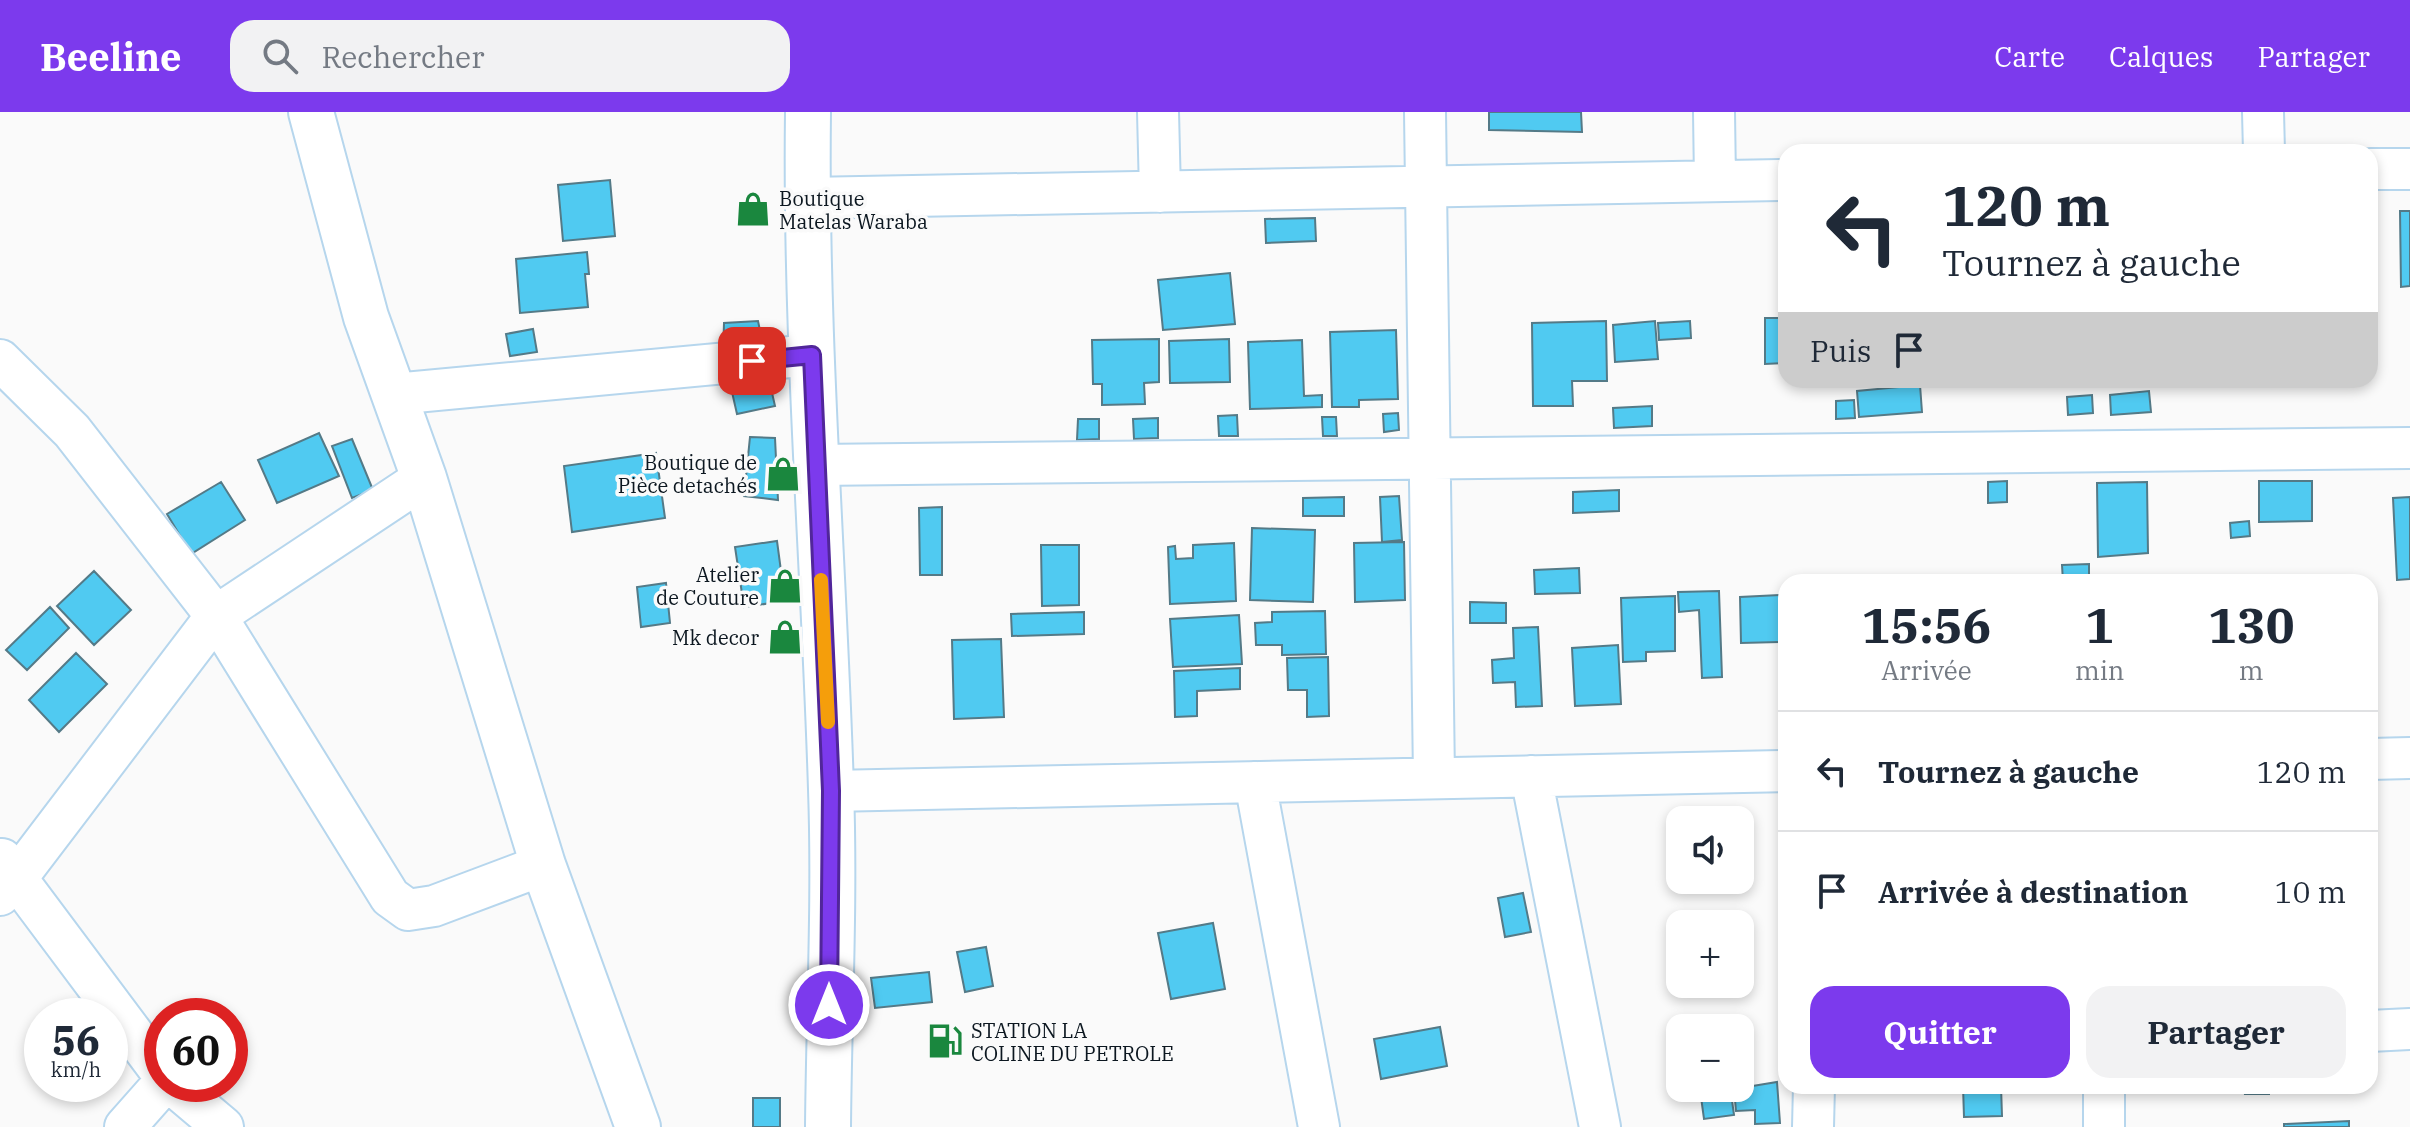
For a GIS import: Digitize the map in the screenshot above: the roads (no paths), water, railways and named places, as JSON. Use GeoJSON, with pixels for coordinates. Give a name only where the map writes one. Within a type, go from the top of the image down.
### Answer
{"type":"FeatureCollection","features":[{"type":"Feature","properties":{"kind":"street"},"geometry":{"type":"LineString","coordinates":[[311,112],[366,317],[424,478],[543,865],[638,1127]]}},
{"type":"Feature","properties":{"kind":"street"},"geometry":{"type":"LineString","coordinates":[[808,112],[807,198],[815,465],[831,791],[828,1127]]}},
{"type":"Feature","properties":{"kind":"street"},"geometry":{"type":"LineString","coordinates":[[1158,112],[1160,192]]}},
{"type":"Feature","properties":{"kind":"street"},"geometry":{"type":"LineString","coordinates":[[1425,112],[1434,778]]}},
{"type":"Feature","properties":{"kind":"street"},"geometry":{"type":"LineString","coordinates":[[1714,112],[1715,181]]}},
{"type":"Feature","properties":{"kind":"street"},"geometry":{"type":"LineString","coordinates":[[2263,112],[2264,144]]}},
{"type":"Feature","properties":{"kind":"street"},"geometry":{"type":"LineString","coordinates":[[2378,169],[2410,169]]}},
{"type":"Feature","properties":{"kind":"street"},"geometry":{"type":"LineString","coordinates":[[807,198],[1778,180]]}},
{"type":"Feature","properties":{"kind":"street"},"geometry":{"type":"LineString","coordinates":[[394,394],[812,355]]}},
{"type":"Feature","properties":{"kind":"street"},"geometry":{"type":"LineString","coordinates":[[0,360],[72,431],[216,616],[390,897],[408,910],[434,906],[543,865]]}},
{"type":"Feature","properties":{"kind":"street"},"geometry":{"type":"LineString","coordinates":[[815,465],[2410,448]]}},
{"type":"Feature","properties":{"kind":"street"},"geometry":{"type":"LineString","coordinates":[[144,1051],[5,877],[216,616],[424,478]]}},
{"type":"Feature","properties":{"kind":"street"},"geometry":{"type":"LineString","coordinates":[[2378,759],[2410,758]]}},
{"type":"Feature","properties":{"kind":"street"},"geometry":{"type":"LineString","coordinates":[[831,791],[1778,771]]}},
{"type":"Feature","properties":{"kind":"street"},"geometry":{"type":"LineString","coordinates":[[1531,776],[1600,1127]]}},
{"type":"Feature","properties":{"kind":"street"},"geometry":{"type":"LineString","coordinates":[[1255,782],[1319,1127]]}},
{"type":"Feature","properties":{"kind":"street"},"geometry":{"type":"LineString","coordinates":[[2378,1031],[2410,1029]]}},
{"type":"Feature","properties":{"kind":"street"},"geometry":{"type":"LineString","coordinates":[[1813,1127],[1814,1094]]}},
{"type":"Feature","properties":{"kind":"street"},"geometry":{"type":"LineString","coordinates":[[2104,1094],[2104,1127]]}},
{"type":"Feature","properties":{"kind":"street"},"geometry":{"type":"LineString","coordinates":[[125,1127],[147,1102]]}},
{"type":"Feature","properties":{"kind":"street"},"geometry":{"type":"LineString","coordinates":[[193,1102],[223,1127]]}},
{"type":"Feature","properties":{"kind":"place","name":"Boutique Matelas Waraba"},"geometry":{"type":"Point","coordinates":[753,209]}},
{"type":"Feature","properties":{"kind":"place","name":"Boutique de Pièce detachés"},"geometry":{"type":"Point","coordinates":[783,474]}},
{"type":"Feature","properties":{"kind":"place","name":"Atelier de Couture"},"geometry":{"type":"Point","coordinates":[785,586]}},
{"type":"Feature","properties":{"kind":"place","name":"Mk decor"},"geometry":{"type":"Point","coordinates":[785,637]}},
{"type":"Feature","properties":{"kind":"place","name":"STATION LA COLINE DU PETROLE"},"geometry":{"type":"Point","coordinates":[945,1041]}}]}
